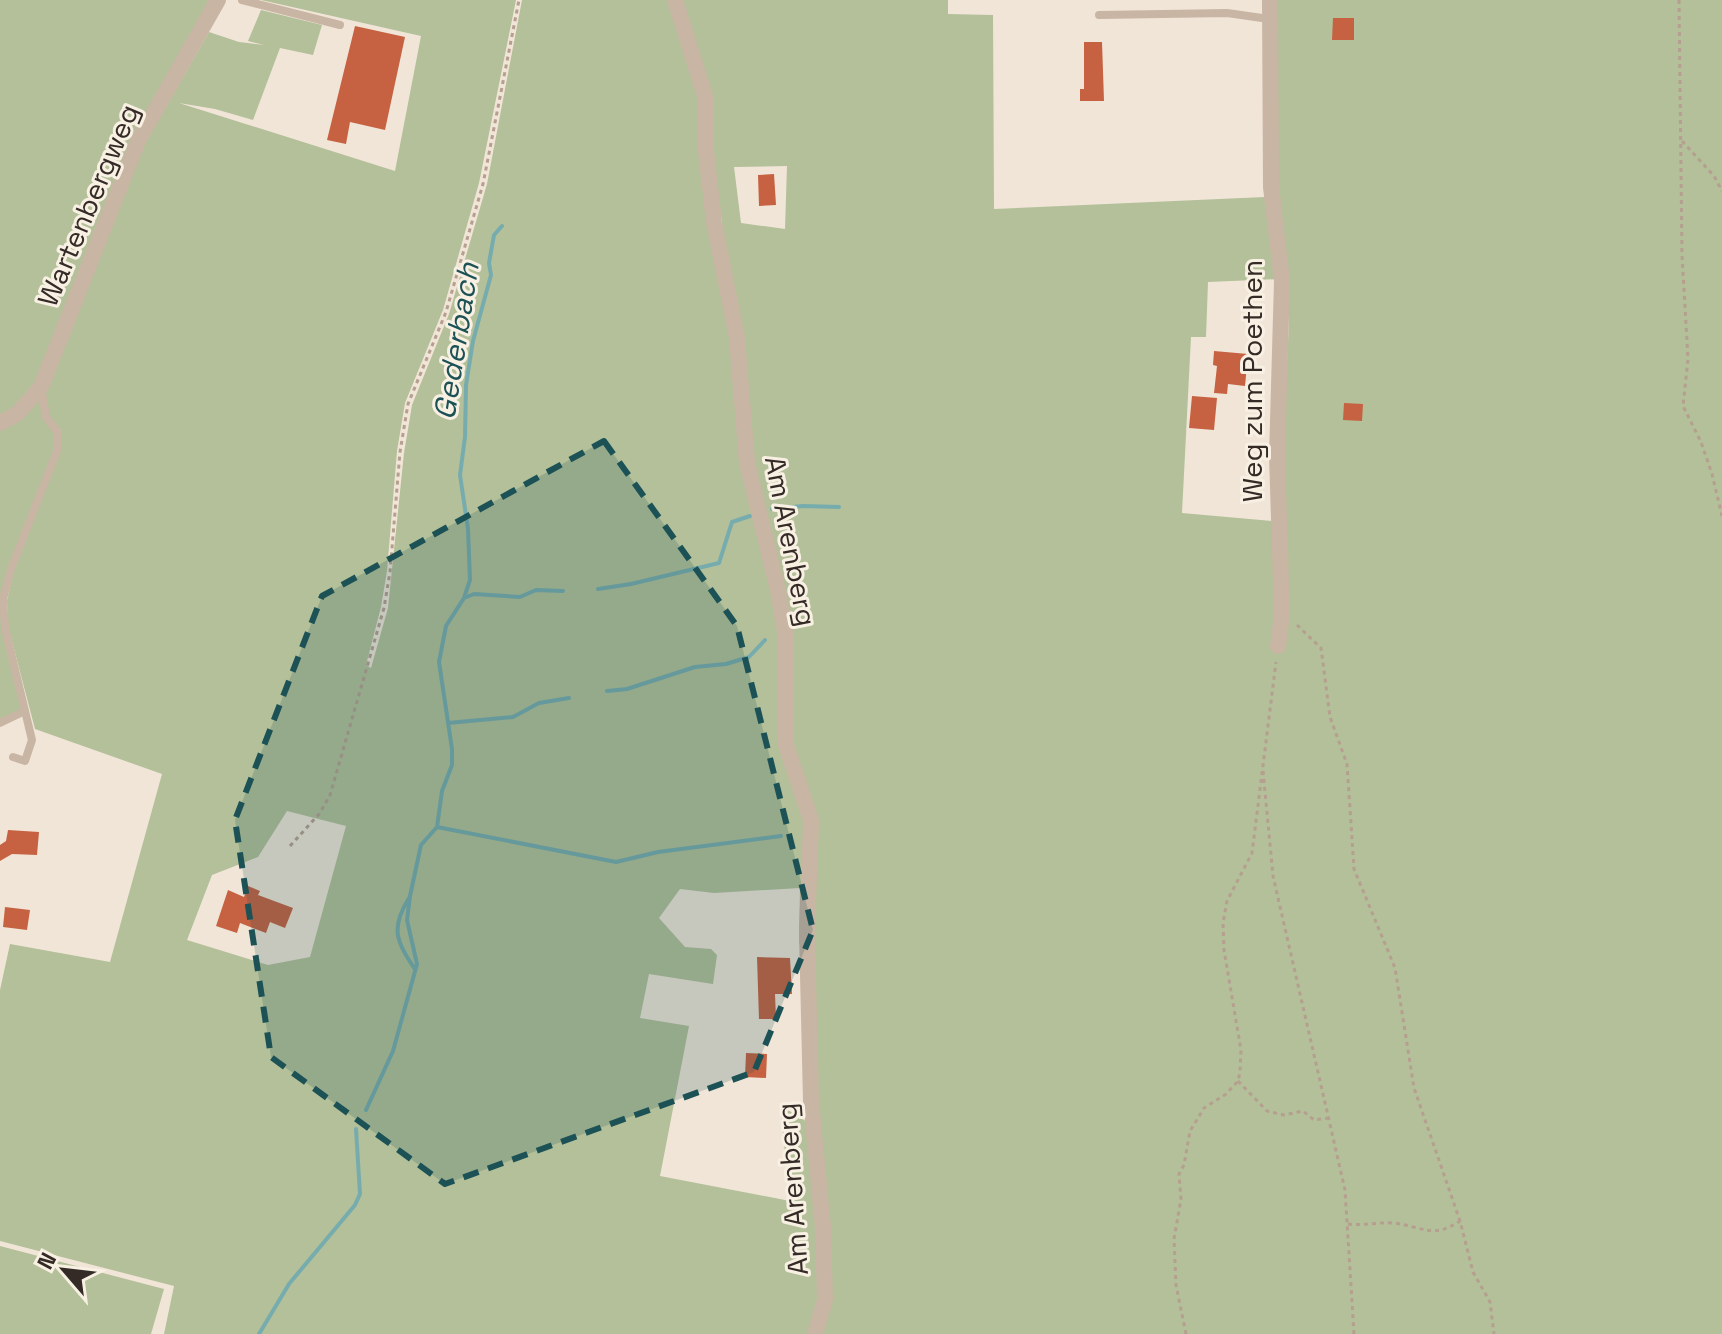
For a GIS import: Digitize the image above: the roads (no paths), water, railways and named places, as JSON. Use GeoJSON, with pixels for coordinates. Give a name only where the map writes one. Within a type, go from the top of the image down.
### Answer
{"type":"FeatureCollection","features":[{"type":"Feature","properties":{"kind":"street","name":"Wartenbergweg"},"geometry":{"type":"LineString","coordinates":[[0,423],[17,414],[41,387],[138,141],[218,0]]}},
{"type":"Feature","properties":{"kind":"street","name":"Am Arenberg"},"geometry":{"type":"LineString","coordinates":[[675,0],[706,99],[706,151],[714,222],[737,338],[747,463],[778,590],[786,637],[786,745],[811,820],[807,933],[811,1101],[823,1227],[825,1300],[815,1334]]}},
{"type":"Feature","properties":{"kind":"street","name":"Weg zum Poethen"},"geometry":{"type":"LineString","coordinates":[[1270,0],[1271,187],[1282,281],[1277,456],[1282,613],[1278,646]]}},
{"type":"Feature","properties":{"kind":"lane"},"geometry":{"type":"LineString","coordinates":[[242,0],[340,25]]}},
{"type":"Feature","properties":{"kind":"lane"},"geometry":{"type":"LineString","coordinates":[[1099,15],[1227,13],[1269,19]]}},
{"type":"Feature","properties":{"kind":"lane"},"geometry":{"type":"LineString","coordinates":[[13,757],[25,761],[32,740],[5,628],[3,599],[11,569],[57,451],[57,431],[46,417],[41,387]]}},
{"type":"Feature","properties":{"kind":"lane"},"geometry":{"type":"LineString","coordinates":[[0,723],[25,711]]}},
{"type":"Feature","properties":{"kind":"waterway","name":"Gederbach"},"geometry":{"type":"LineString","coordinates":[[366,1110],[393,1051],[417,964],[407,920],[410,896],[421,845],[437,827],[442,791],[452,765],[439,662],[446,626],[464,598],[470,580],[468,529],[460,475],[465,437],[466,385],[473,341],[491,275],[489,263],[494,235],[502,226]]}},
{"type":"Feature","properties":{"kind":"waterway"},"geometry":{"type":"LineString","coordinates":[[772,509],[839,507]]}},
{"type":"Feature","properties":{"kind":"waterway"},"geometry":{"type":"LineString","coordinates":[[598,589],[719,563],[732,522],[750,516]]}},
{"type":"Feature","properties":{"kind":"waterway"},"geometry":{"type":"LineString","coordinates":[[464,598],[474,594],[520,597],[536,590],[563,591]]}},
{"type":"Feature","properties":{"kind":"waterway"},"geometry":{"type":"LineString","coordinates":[[607,691],[627,689],[695,667],[726,664],[749,657],[765,640]]}},
{"type":"Feature","properties":{"kind":"waterway"},"geometry":{"type":"LineString","coordinates":[[448,723],[513,717],[539,703],[569,698]]}},
{"type":"Feature","properties":{"kind":"waterway"},"geometry":{"type":"LineString","coordinates":[[437,827],[616,862],[658,852],[781,836]]}},
{"type":"Feature","properties":{"kind":"waterway"},"geometry":{"type":"LineString","coordinates":[[409,898],[400,917],[398,934],[403,950],[415,969]]}},
{"type":"Feature","properties":{"kind":"waterway","name":"Gederbach"},"geometry":{"type":"LineString","coordinates":[[259,1334],[289,1284],[355,1205],[360,1194],[356,1129]]}}]}
